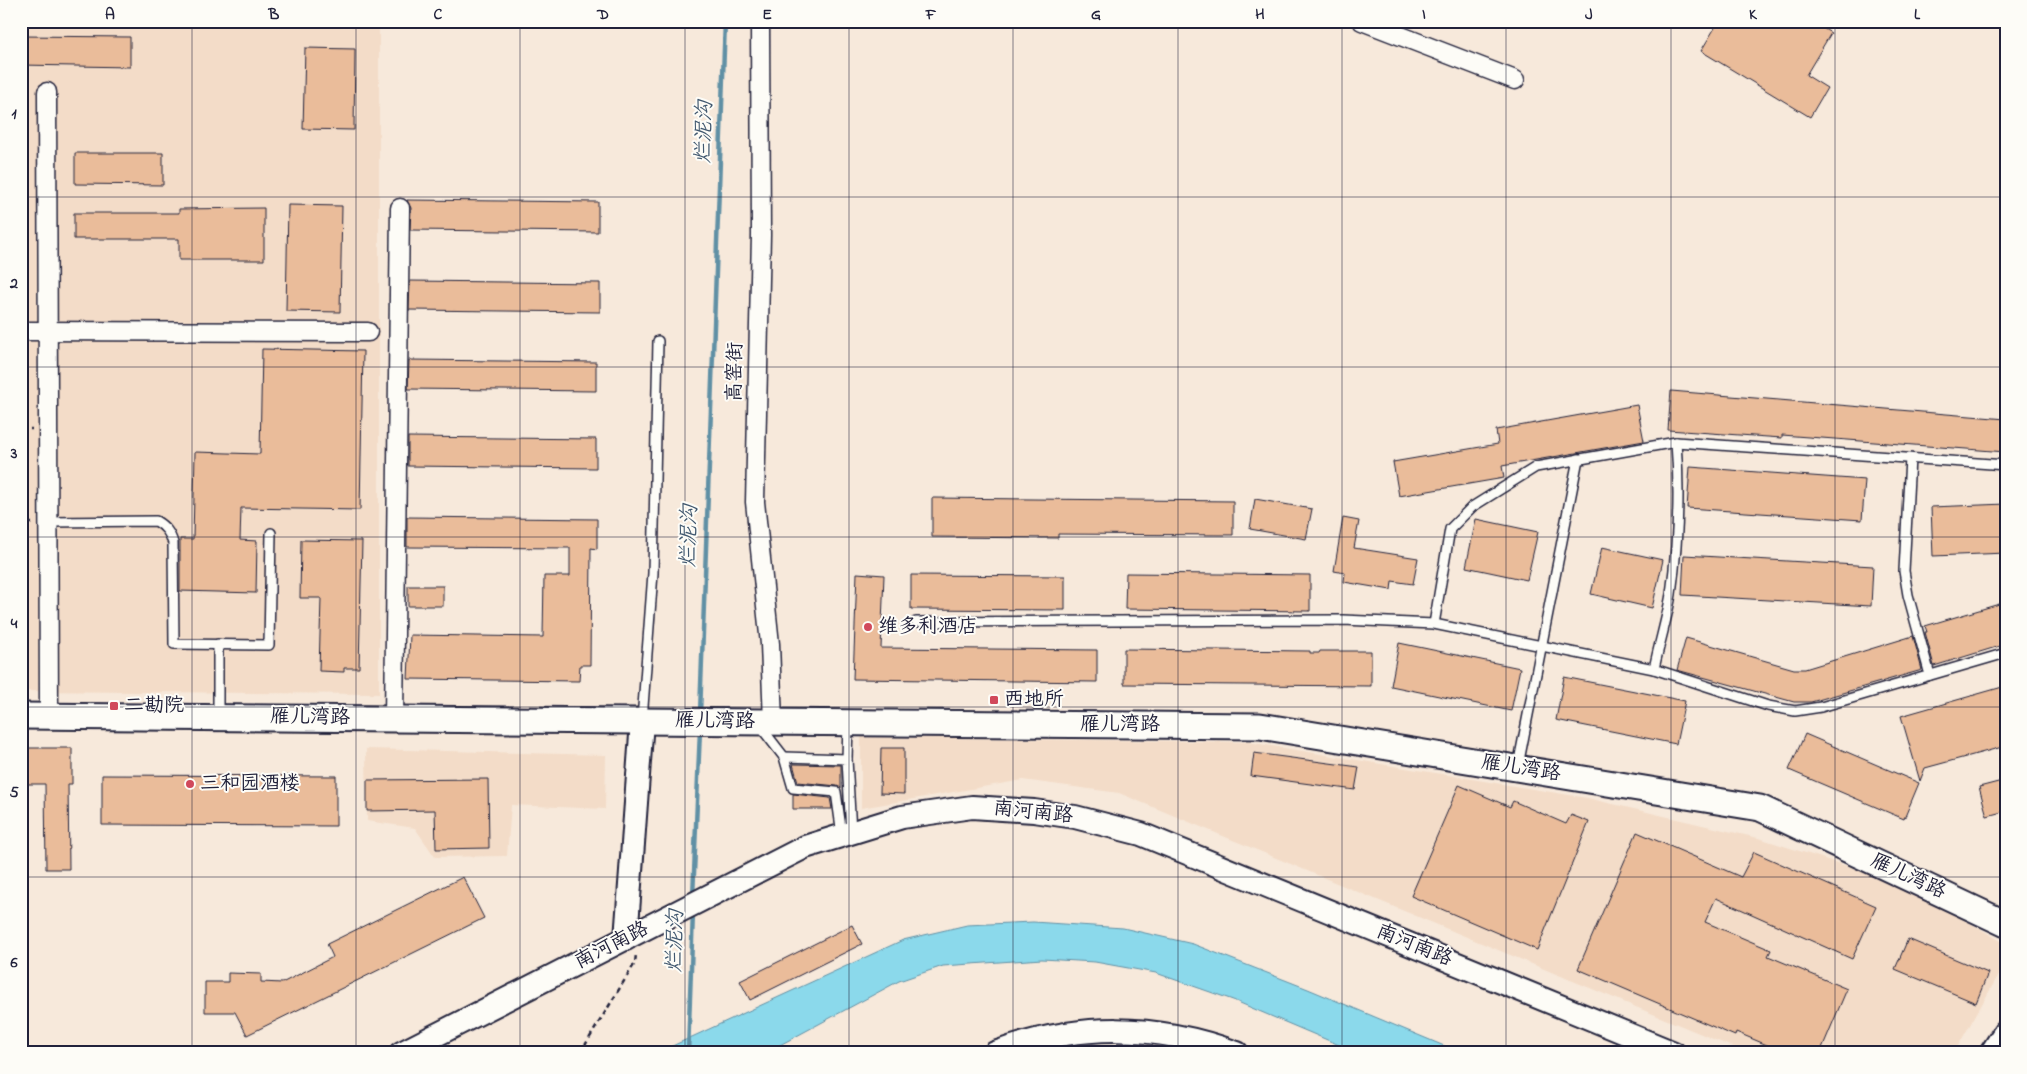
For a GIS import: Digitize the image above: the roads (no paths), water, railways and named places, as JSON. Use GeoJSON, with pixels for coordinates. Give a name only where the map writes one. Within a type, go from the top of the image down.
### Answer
{"type":"FeatureCollection","features":[{"type":"Feature","properties":{"kind":"main road","name":"雁儿湾路"},"geometry":{"type":"LineString","coordinates":[[21,716],[1260,726],[1760,808],[2006,924]]}},
{"type":"Feature","properties":{"kind":"main road"},"geometry":{"type":"LineString","coordinates":[[1993,1053],[2006,1032]]}},
{"type":"Feature","properties":{"kind":"street","name":"高窑街"},"geometry":{"type":"LineString","coordinates":[[760,21],[761,236],[755,502],[770,644],[765,722]]}},
{"type":"Feature","properties":{"kind":"street"},"geometry":{"type":"LineString","coordinates":[[1362,21],[1514,80]]}},
{"type":"Feature","properties":{"kind":"street"},"geometry":{"type":"LineString","coordinates":[[47,92],[49,716]]}},
{"type":"Feature","properties":{"kind":"street"},"geometry":{"type":"LineString","coordinates":[[394,719],[400,208]]}},
{"type":"Feature","properties":{"kind":"street"},"geometry":{"type":"LineString","coordinates":[[21,331],[368,332]]}},
{"type":"Feature","properties":{"kind":"street"},"geometry":{"type":"LineString","coordinates":[[632,936],[649,721]]}},
{"type":"Feature","properties":{"kind":"street","name":"南河南路"},"geometry":{"type":"LineString","coordinates":[[401,1053],[805,848],[902,817],[972,807],[1034,811],[1075,817],[1141,834],[1674,1053]]}},
{"type":"Feature","properties":{"kind":"street"},"geometry":{"type":"LineString","coordinates":[[1003,1051],[1053,1045],[1109,1030],[1153,1031],[1205,1041],[1237,1053]]}},
{"type":"Feature","properties":{"kind":"lane"},"geometry":{"type":"LineString","coordinates":[[649,721],[658,341]]}},
{"type":"Feature","properties":{"kind":"lane"},"geometry":{"type":"LineString","coordinates":[[1654,669],[1670,596],[1678,524],[1679,475],[1676,442]]}},
{"type":"Feature","properties":{"kind":"lane"},"geometry":{"type":"LineString","coordinates":[[1434,624],[1450,529],[1472,507],[1536,467],[1676,442],[2006,464]]}},
{"type":"Feature","properties":{"kind":"lane"},"geometry":{"type":"LineString","coordinates":[[1910,458],[1904,571],[1908,595],[1930,675]]}},
{"type":"Feature","properties":{"kind":"lane"},"geometry":{"type":"LineString","coordinates":[[1518,768],[1578,460]]}},
{"type":"Feature","properties":{"kind":"lane"},"geometry":{"type":"LineString","coordinates":[[48,522],[156,521],[164,526],[170,534],[173,543],[174,644],[269,645],[271,533]]}},
{"type":"Feature","properties":{"kind":"lane"},"geometry":{"type":"LineString","coordinates":[[916,622],[1343,620],[1434,624],[1654,669],[1768,706],[1795,711],[1820,707],[2006,653]]}},
{"type":"Feature","properties":{"kind":"lane"},"geometry":{"type":"LineString","coordinates":[[218,644],[218,717]]}},
{"type":"Feature","properties":{"kind":"lane"},"geometry":{"type":"LineString","coordinates":[[765,722],[784,757],[793,788],[836,792],[847,834]]}},
{"type":"Feature","properties":{"kind":"lane"},"geometry":{"type":"LineString","coordinates":[[847,834],[848,723]]}},
{"type":"Feature","properties":{"kind":"lane"},"geometry":{"type":"LineString","coordinates":[[784,757],[847,759]]}},
{"type":"Feature","properties":{"kind":"water"},"geometry":{"type":"Polygon","coordinates":[[[1033,922],[1123,928],[1193,944],[1308,989],[1461,1053],[1358,1053],[1233,1000],[1156,973],[1095,962],[1042,959],[943,966],[899,981],[765,1053],[657,1053],[903,940],[967,925],[1033,922]]]}},
{"type":"Feature","properties":{"kind":"waterway","name":"烂泥沟"},"geometry":{"type":"LineString","coordinates":[[700,714],[725,21]]}},
{"type":"Feature","properties":{"kind":"waterway","name":"烂泥沟"},"geometry":{"type":"LineString","coordinates":[[693,897],[700,730]]}},
{"type":"Feature","properties":{"kind":"waterway","name":"烂泥沟"},"geometry":{"type":"LineString","coordinates":[[688,1053],[693,912]]}},
{"type":"Feature","properties":{"kind":"place","name":"维多利酒店"},"geometry":{"type":"Point","coordinates":[868,627]}},
{"type":"Feature","properties":{"kind":"place","name":"西地所"},"geometry":{"type":"Point","coordinates":[994,700]}},
{"type":"Feature","properties":{"kind":"place","name":"二勘院"},"geometry":{"type":"Point","coordinates":[114,706]}},
{"type":"Feature","properties":{"kind":"place","name":"三和园酒楼"},"geometry":{"type":"Point","coordinates":[190,784]}}]}
